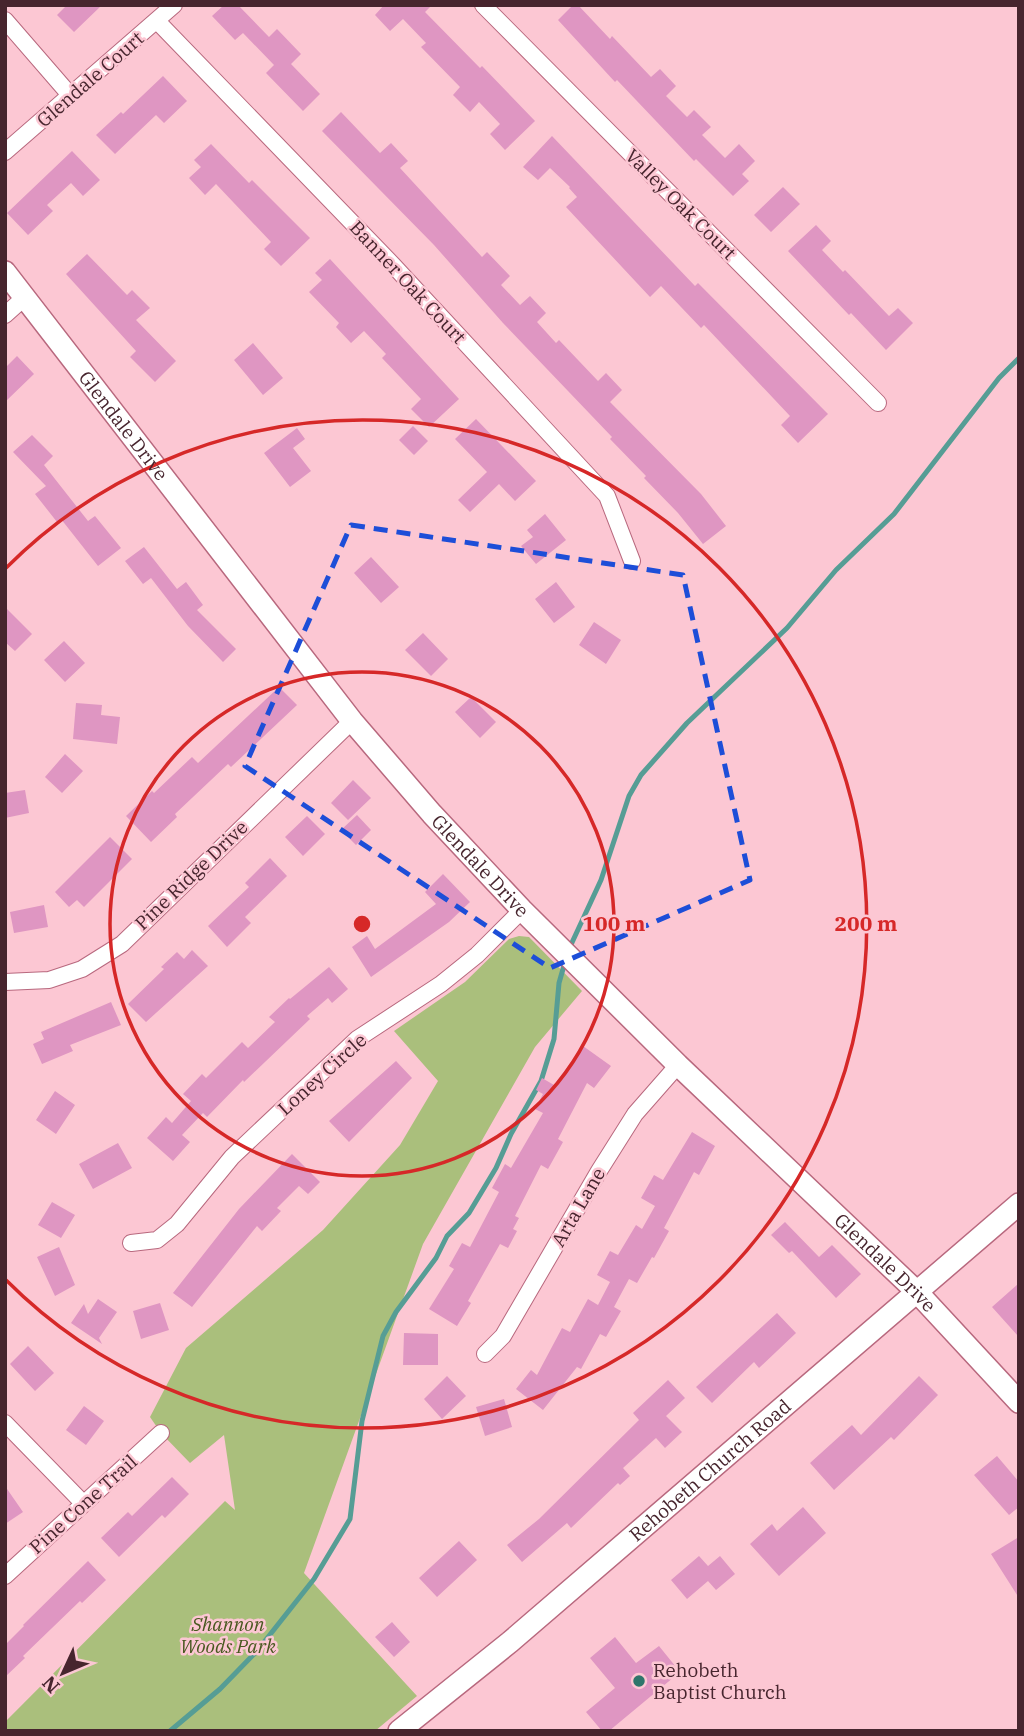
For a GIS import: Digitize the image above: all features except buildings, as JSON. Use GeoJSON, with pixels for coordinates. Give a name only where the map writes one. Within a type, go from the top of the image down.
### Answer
{"type":"FeatureCollection","features":[{"type":"Feature","properties":{"kind":"street","name":"Glendale Court"},"geometry":{"type":"LineString","coordinates":[[5,152],[174,5]]}},
{"type":"Feature","properties":{"kind":"street","name":"Valley Oak Court"},"geometry":{"type":"LineString","coordinates":[[483,5],[878,403]]}},
{"type":"Feature","properties":{"kind":"street"},"geometry":{"type":"LineString","coordinates":[[5,20],[70,95]]}},
{"type":"Feature","properties":{"kind":"street","name":"Banner Oak Court"},"geometry":{"type":"LineString","coordinates":[[157,21],[393,265],[607,496],[632,561]]}},
{"type":"Feature","properties":{"kind":"street","name":"Glendale Drive"},"geometry":{"type":"LineString","coordinates":[[5,272],[352,721],[432,814],[523,910],[678,1065],[917,1292],[1019,1402]]}},
{"type":"Feature","properties":{"kind":"street"},"geometry":{"type":"LineString","coordinates":[[5,315],[25,297]]}},
{"type":"Feature","properties":{"kind":"street","name":"Pine Ridge Drive"},"geometry":{"type":"LineString","coordinates":[[5,982],[49,980],[82,969],[122,944],[352,721]]}},
{"type":"Feature","properties":{"kind":"street","name":"Loney Circle"},"geometry":{"type":"LineString","coordinates":[[131,1243],[157,1240],[177,1224],[232,1157],[358,1039],[441,985],[477,955],[523,910]]}},
{"type":"Feature","properties":{"kind":"street","name":"Arta Lane"},"geometry":{"type":"LineString","coordinates":[[485,1353],[503,1336],[635,1114],[678,1065]]}},
{"type":"Feature","properties":{"kind":"street","name":"Rehobeth Church Road"},"geometry":{"type":"LineString","coordinates":[[399,1731],[510,1642],[1019,1204]]}},
{"type":"Feature","properties":{"kind":"street"},"geometry":{"type":"LineString","coordinates":[[5,1423],[83,1503]]}},
{"type":"Feature","properties":{"kind":"street","name":"Pine Cone Trail"},"geometry":{"type":"LineString","coordinates":[[5,1576],[161,1433]]}},
{"type":"Feature","properties":{"kind":"highlighted area"},"geometry":{"type":"Polygon","coordinates":[[[351,525],[683,575],[750,880],[550,968],[245,766],[351,525]]]}},
{"type":"Feature","properties":{"kind":"green space","name":"Shannon Woods Park"},"geometry":{"type":"Polygon","coordinates":[[[529,937],[582,991],[535,1047],[423,1244],[304,1573],[417,1696],[375,1731],[5,1731],[5,1722],[225,1501],[235,1510],[224,1435],[190,1463],[161,1433],[150,1417],[186,1348],[323,1230],[400,1145],[438,1081],[394,1031],[465,982],[509,939],[529,937]]]}},
{"type":"Feature","properties":{"kind":"waterway"},"geometry":{"type":"LineString","coordinates":[[569,949],[601,880],[629,796],[641,775],[687,723],[787,628],[836,570],[894,514],[999,378],[1019,358]]}},
{"type":"Feature","properties":{"kind":"waterway"},"geometry":{"type":"LineString","coordinates":[[170,1731],[220,1689],[257,1651],[314,1579],[350,1519],[362,1421],[383,1336],[396,1312],[436,1258],[447,1236],[469,1213],[496,1168],[511,1134],[541,1081],[554,1039],[559,983],[565,962]]}},
{"type":"Feature","properties":{"kind":"place","name":"Rehobeth Baptist Church"},"geometry":{"type":"Point","coordinates":[639,1681]}}]}
